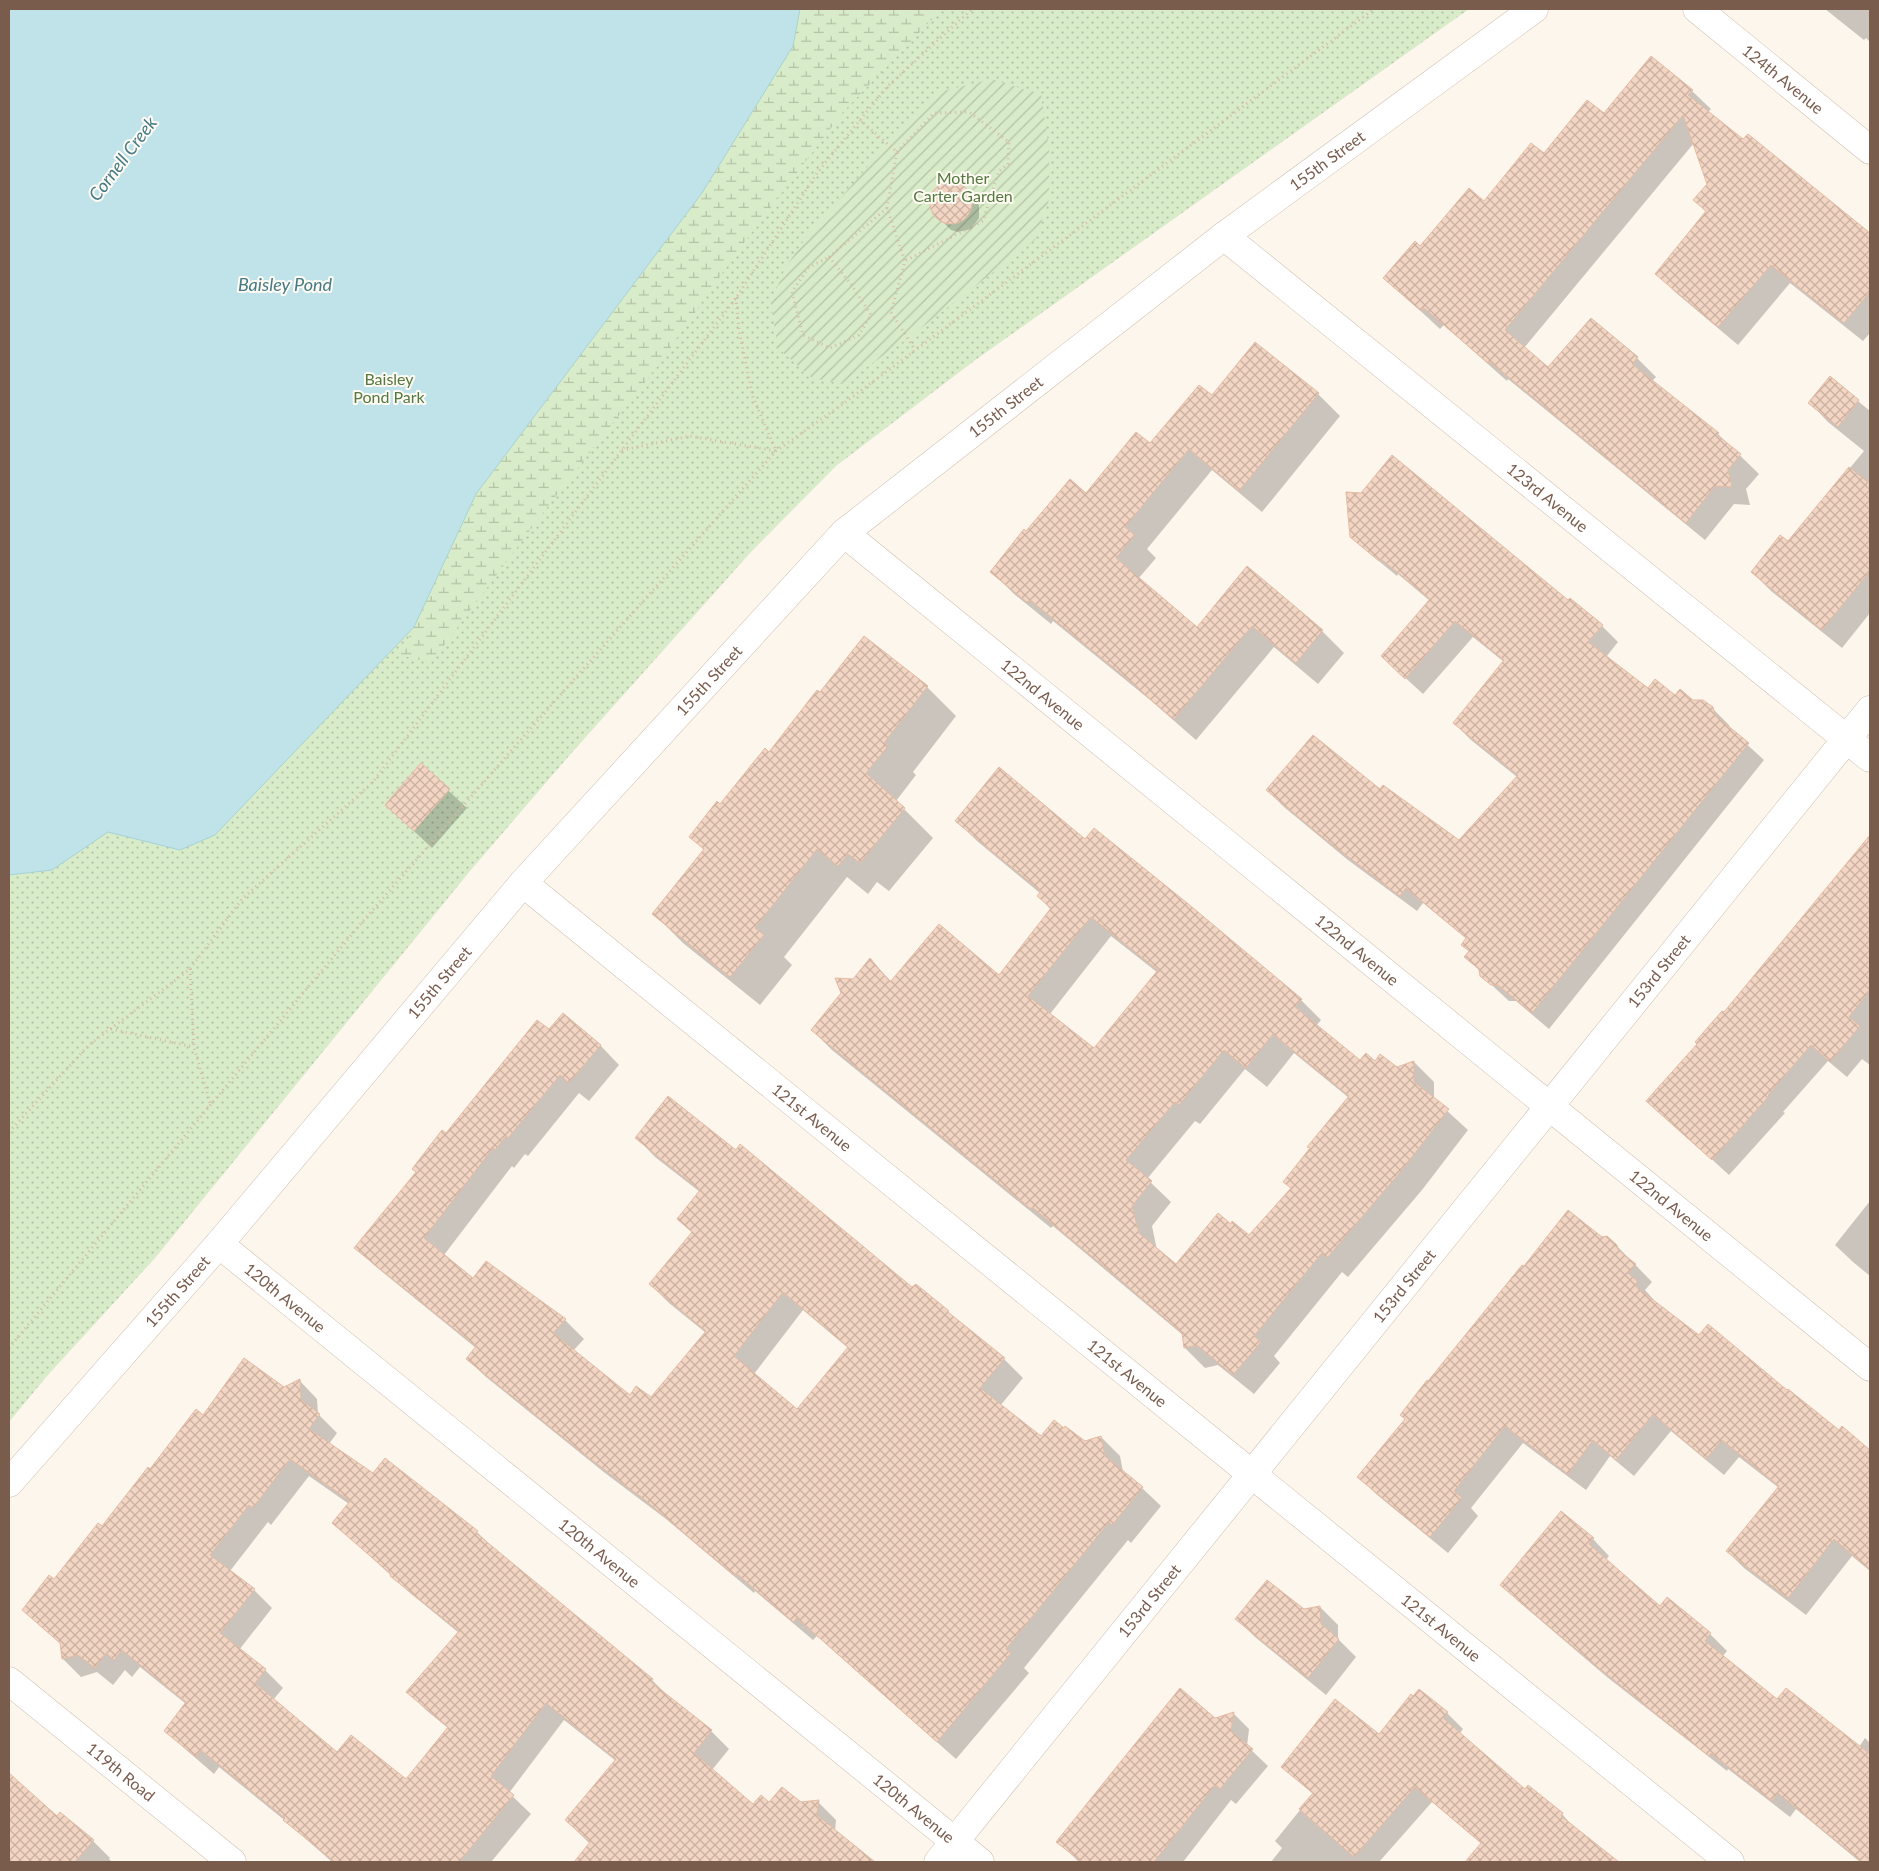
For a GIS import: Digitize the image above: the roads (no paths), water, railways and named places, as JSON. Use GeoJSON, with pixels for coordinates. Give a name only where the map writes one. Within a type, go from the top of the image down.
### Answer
{"type":"FeatureCollection","features":[{"type":"Feature","properties":{"kind":"street","name":"155th Street"},"geometry":{"type":"LineString","coordinates":[[9,1483],[219,1244],[523,883],[844,533],[1224,236],[1534,9]]}},
{"type":"Feature","properties":{"kind":"street","name":"124th Avenue"},"geometry":{"type":"LineString","coordinates":[[1697,9],[1870,150]]}},
{"type":"Feature","properties":{"kind":"street","name":"123rd Avenue"},"geometry":{"type":"LineString","coordinates":[[1224,236],[1870,758]]}},
{"type":"Feature","properties":{"kind":"street","name":"122nd Avenue"},"geometry":{"type":"LineString","coordinates":[[844,533],[1870,1368]]}},
{"type":"Feature","properties":{"kind":"street","name":"153rd Street"},"geometry":{"type":"LineString","coordinates":[[946,1852],[1870,710]]}},
{"type":"Feature","properties":{"kind":"street","name":"121st Avenue"},"geometry":{"type":"LineString","coordinates":[[523,883],[1730,1862]]}},
{"type":"Feature","properties":{"kind":"street","name":"120th Avenue"},"geometry":{"type":"LineString","coordinates":[[219,1244],[946,1852],[980,1862]]}},
{"type":"Feature","properties":{"kind":"street","name":"119th Road"},"geometry":{"type":"LineString","coordinates":[[9,1681],[232,1862]]}},
{"type":"Feature","properties":{"kind":"water","name":"Baisley Pond"},"geometry":{"type":"Polygon","coordinates":[[[9,9],[800,9],[793,46],[702,193],[476,494],[414,627],[215,835],[180,850],[108,832],[52,870],[9,875],[9,9]]]}},
{"type":"Feature","properties":{"kind":"water label","name":"Cornell Creek"},"geometry":{"type":"Point","coordinates":[123,159]}},
{"type":"Feature","properties":{"kind":"park label","name":"Mother Carter Garden"},"geometry":{"type":"Point","coordinates":[963,187]}},
{"type":"Feature","properties":{"kind":"park label","name":"Baisley Pond Park"},"geometry":{"type":"Point","coordinates":[389,388]}}]}
